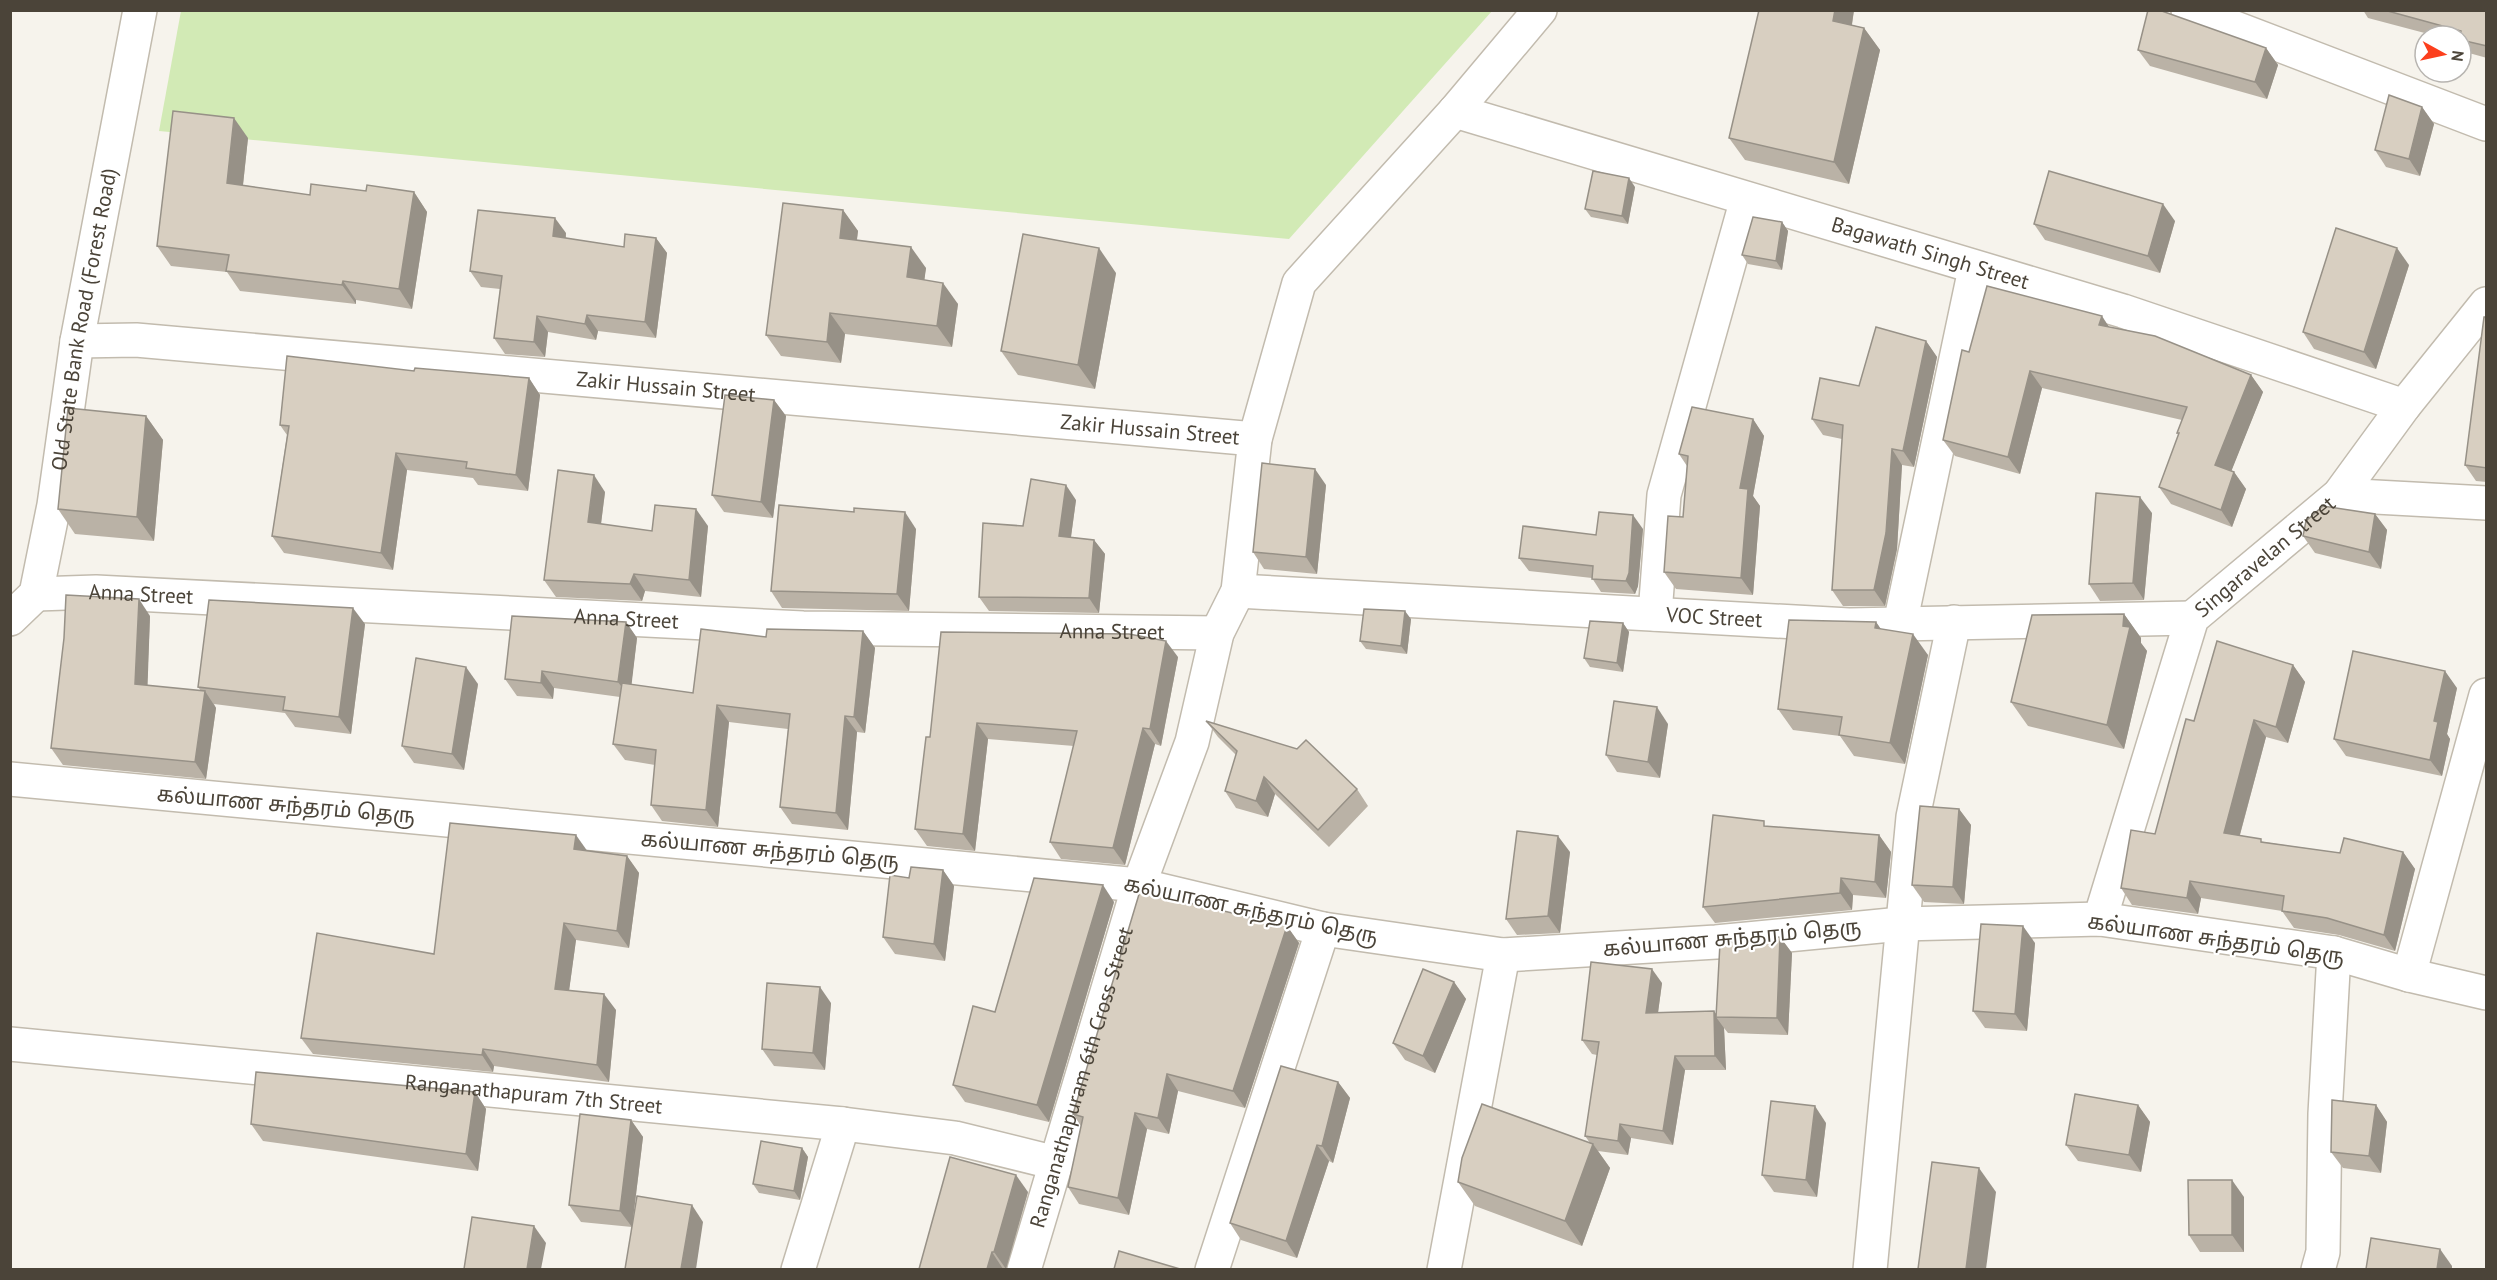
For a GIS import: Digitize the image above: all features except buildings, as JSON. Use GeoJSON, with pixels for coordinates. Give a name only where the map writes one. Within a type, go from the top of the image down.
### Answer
{"type":"FeatureCollection","features":[{"type":"Feature","properties":{"kind":"street","name":"Old State Bank Road (Forest Road)"},"geometry":{"type":"LineString","coordinates":[[36,594],[54,505],[77,341],[140,10]]}},
{"type":"Feature","properties":{"kind":"street","name":"Ranganathapuram 6th Cross Street"},"geometry":{"type":"LineString","coordinates":[[1024,1269],[1139,885],[1192,742],[1217,633],[1238,591],[1256,439],[1299,283],[1455,111],[1540,10]]}},
{"type":"Feature","properties":{"kind":"street"},"geometry":{"type":"LineString","coordinates":[[2188,10],[2487,124]]}},
{"type":"Feature","properties":{"kind":"street","name":"Bagawath Singh Street"},"geometry":{"type":"LineString","coordinates":[[1455,111],[2122,311],[2404,406]]}},
{"type":"Feature","properties":{"kind":"street"},"geometry":{"type":"LineString","coordinates":[[1655,614],[1664,495],[1748,199]]}},
{"type":"Feature","properties":{"kind":"street"},"geometry":{"type":"LineString","coordinates":[[1900,624],[1976,269]]}},
{"type":"Feature","properties":{"kind":"street","name":"Singaravelan Street"},"geometry":{"type":"LineString","coordinates":[[2100,919],[2192,618],[2339,495],[2404,406],[2487,304]]}},
{"type":"Feature","properties":{"kind":"street","name":"Zakir Hussain Street"},"geometry":{"type":"LineString","coordinates":[[77,341],[136,340],[1256,439]]}},
{"type":"Feature","properties":{"kind":"street"},"geometry":{"type":"LineString","coordinates":[[2339,495],[2487,503]]}},
{"type":"Feature","properties":{"kind":"street","name":"VOC Street"},"geometry":{"type":"LineString","coordinates":[[1238,591],[1849,625],[2192,618]]}},
{"type":"Feature","properties":{"kind":"street","name":"Anna Street"},"geometry":{"type":"LineString","coordinates":[[36,594],[96,592],[803,628],[1217,633]]}},
{"type":"Feature","properties":{"kind":"street"},"geometry":{"type":"LineString","coordinates":[[10,619],[36,594]]}},
{"type":"Feature","properties":{"kind":"street"},"geometry":{"type":"LineString","coordinates":[[1870,1269],[1901,924],[1913,817],[1954,622]]}},
{"type":"Feature","properties":{"kind":"street"},"geometry":{"type":"LineString","coordinates":[[2409,975],[2487,695]]}},
{"type":"Feature","properties":{"kind":"street","name":"கல்யாண சுந்தரம் தெரு"},"geometry":{"type":"LineString","coordinates":[[10,779],[1139,885],[1323,929],[1503,955],[1716,942],[1901,924],[2100,919],[2334,953],[2409,975],[2487,993]]}},
{"type":"Feature","properties":{"kind":"street"},"geometry":{"type":"LineString","coordinates":[[1212,1269],[1323,929]]}},
{"type":"Feature","properties":{"kind":"street"},"geometry":{"type":"LineString","coordinates":[[2318,1269],[2323,1252],[2325,1114],[2334,953]]}},
{"type":"Feature","properties":{"kind":"street"},"geometry":{"type":"LineString","coordinates":[[1444,1269],[1503,955]]}},
{"type":"Feature","properties":{"kind":"street","name":"Ranganathapuram 7th Street"},"geometry":{"type":"LineString","coordinates":[[10,1044],[843,1124],[955,1138],[1056,1163]]}},
{"type":"Feature","properties":{"kind":"street"},"geometry":{"type":"LineString","coordinates":[[798,1269],[843,1124]]}},
{"type":"Feature","properties":{"kind":"green space"},"geometry":{"type":"Polygon","coordinates":[[[181,11],[1492,11],[1289,239],[159,131],[181,11]]]}}]}
